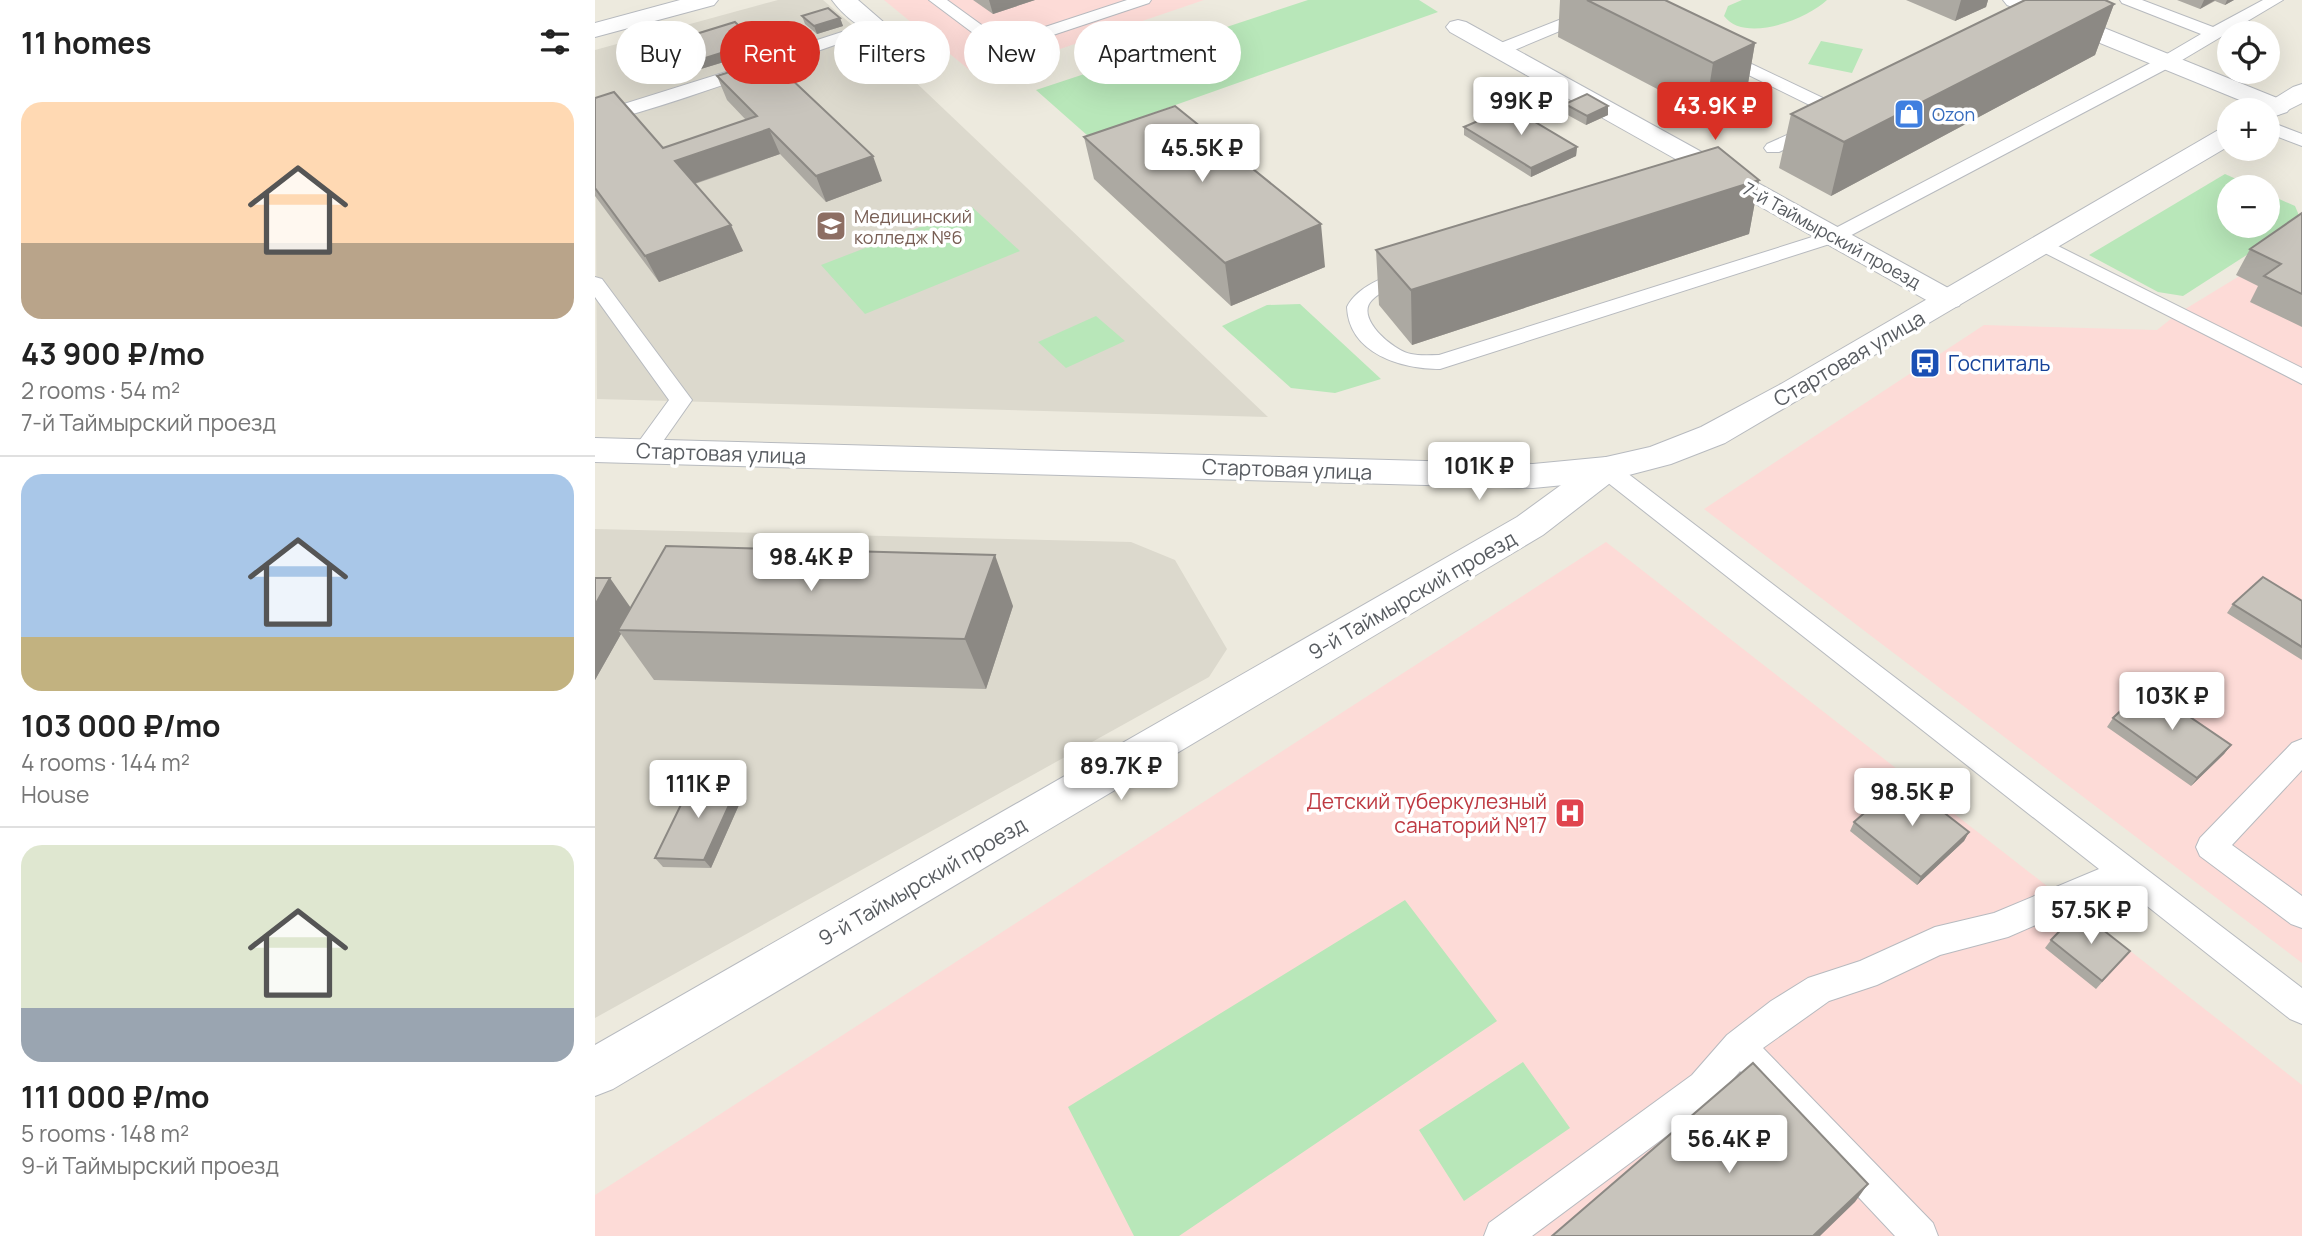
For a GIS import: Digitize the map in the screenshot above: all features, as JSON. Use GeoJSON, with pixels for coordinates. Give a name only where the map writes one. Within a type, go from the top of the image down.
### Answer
{"type":"FeatureCollection","features":[{"type":"Feature","properties":{"kind":"street"},"geometry":{"type":"LineString","coordinates":[[595,30],[706,0]]}},
{"type":"Feature","properties":{"kind":"street"},"geometry":{"type":"LineString","coordinates":[[844,0],[870,21]]}},
{"type":"Feature","properties":{"kind":"street"},"geometry":{"type":"LineString","coordinates":[[2015,0],[2166,62],[2237,98]]}},
{"type":"Feature","properties":{"kind":"street","name":"7-й Таймырский проезд"},"geometry":{"type":"LineString","coordinates":[[1458,27],[1948,300]]}},
{"type":"Feature","properties":{"kind":"street"},"geometry":{"type":"LineString","coordinates":[[2280,108],[2302,92]]}},
{"type":"Feature","properties":{"kind":"street","name":"Стартовая улица"},"geometry":{"type":"LineString","coordinates":[[595,450],[1533,476],[1607,469],[1659,456],[1713,435],[1793,391],[2217,142]]}},
{"type":"Feature","properties":{"kind":"street","name":"9-й Таймырский проезд"},"geometry":{"type":"LineString","coordinates":[[597,1064],[1530,526],[1607,469]]}},
{"type":"Feature","properties":{"kind":"lane"},"geometry":{"type":"LineString","coordinates":[[937,0],[991,39],[1047,32],[1143,0]]}},
{"type":"Feature","properties":{"kind":"lane"},"geometry":{"type":"LineString","coordinates":[[2128,0],[2214,33]]}},
{"type":"Feature","properties":{"kind":"lane"},"geometry":{"type":"LineString","coordinates":[[1432,271],[1380,287],[1362,297],[1357,307],[1357,319],[1383,348],[1398,358],[1418,363],[1440,362],[1835,236],[2166,62],[2275,0]]}},
{"type":"Feature","properties":{"kind":"lane"},"geometry":{"type":"LineString","coordinates":[[1499,50],[1605,7]]}},
{"type":"Feature","properties":{"kind":"lane"},"geometry":{"type":"LineString","coordinates":[[2025,24],[2047,13]]}},
{"type":"Feature","properties":{"kind":"lane"},"geometry":{"type":"LineString","coordinates":[[595,119],[783,60],[834,40]]}},
{"type":"Feature","properties":{"kind":"lane"},"geometry":{"type":"LineString","coordinates":[[1699,43],[1842,114]]}},
{"type":"Feature","properties":{"kind":"lane"},"geometry":{"type":"LineString","coordinates":[[1773,148],[1862,104]]}},
{"type":"Feature","properties":{"kind":"lane"},"geometry":{"type":"LineString","coordinates":[[2280,123],[2302,141]]}},
{"type":"Feature","properties":{"kind":"lane"},"geometry":{"type":"LineString","coordinates":[[1706,187],[1732,179]]}},
{"type":"Feature","properties":{"kind":"lane"},"geometry":{"type":"LineString","coordinates":[[2044,245],[2302,377]]}},
{"type":"Feature","properties":{"kind":"lane"},"geometry":{"type":"LineString","coordinates":[[595,283],[681,400],[644,451]]}},
{"type":"Feature","properties":{"kind":"lane"},"geometry":{"type":"LineString","coordinates":[[1607,469],[2302,1008]]}},
{"type":"Feature","properties":{"kind":"lane"},"geometry":{"type":"LineString","coordinates":[[2302,751],[2211,847],[2302,914]]}},
{"type":"Feature","properties":{"kind":"lane"},"geometry":{"type":"LineString","coordinates":[[1502,1236],[1704,1087],[1739,1046],[1820,989],[1866,974],[1935,942],[1997,927],[2127,871]]}},
{"type":"Feature","properties":{"kind":"lane"},"geometry":{"type":"LineString","coordinates":[[1739,1046],[1920,1236]]}},
{"type":"Feature","properties":{"kind":"shaded area","name":"Медицинский колледж №6"},"geometry":{"type":"Polygon","coordinates":[[[778,0],[823,0],[847,21],[834,21],[834,84],[918,84],[1268,417],[597,399],[595,50],[616,44],[616,84],[706,84],[706,21],[701,21],[778,0]]]}},
{"type":"Feature","properties":{"kind":"shaded area"},"geometry":{"type":"Polygon","coordinates":[[[884,0],[1204,0],[1142,21],[1074,21],[1074,44],[1060,49],[1060,21],[964,21],[964,66],[950,54],[950,21],[910,21],[884,0]]]}},
{"type":"Feature","properties":{"kind":"shaded area"},"geometry":{"type":"Polygon","coordinates":[[[2302,238],[2302,963],[1704,509],[1984,325],[2157,330],[2177,314],[2302,238]]]}},
{"type":"Feature","properties":{"kind":"shaded area"},"geometry":{"type":"Polygon","coordinates":[[[595,529],[1131,542],[1175,560],[1227,649],[1209,677],[595,1018],[595,529]]]}},
{"type":"Feature","properties":{"kind":"shaded area","name":"Детский туберкулезный санаторий №17"},"geometry":{"type":"Polygon","coordinates":[[[1606,542],[2302,1085],[2302,1236],[595,1236],[595,1195],[1606,542]]]}},
{"type":"Feature","properties":{"kind":"green space"},"geometry":{"type":"Polygon","coordinates":[[[1308,0],[1419,0],[1438,12],[1241,82],[1241,22],[1308,0]]]}},
{"type":"Feature","properties":{"kind":"green space"},"geometry":{"type":"Polygon","coordinates":[[[1742,0],[1827,0],[1791,21],[1776,26],[1746,28],[1734,24],[1724,16],[1728,6],[1742,0]]]}},
{"type":"Feature","properties":{"kind":"green space"},"geometry":{"type":"Polygon","coordinates":[[[1821,41],[1863,49],[1852,73],[1808,64],[1821,41]]]}},
{"type":"Feature","properties":{"kind":"green space"},"geometry":{"type":"Polygon","coordinates":[[[1074,77],[1074,84],[1235,84],[1088,136],[1036,90],[1074,77]]]}},
{"type":"Feature","properties":{"kind":"green space"},"geometry":{"type":"Polygon","coordinates":[[[2217,179],[2217,238],[2273,238],[2183,296],[2158,292],[2089,255],[2217,179]]]}},
{"type":"Feature","properties":{"kind":"green space"},"geometry":{"type":"Polygon","coordinates":[[[2280,199],[2295,206],[2301,220],[2280,234],[2280,199]]]}},
{"type":"Feature","properties":{"kind":"green space"},"geometry":{"type":"Polygon","coordinates":[[[972,207],[1020,251],[865,314],[821,265],[972,207]]]}},
{"type":"Feature","properties":{"kind":"green space"},"geometry":{"type":"Polygon","coordinates":[[[1300,304],[1381,379],[1335,393],[1291,388],[1222,326],[1267,305],[1300,304]]]}},
{"type":"Feature","properties":{"kind":"green space"},"geometry":{"type":"Polygon","coordinates":[[[1096,316],[1125,341],[1066,368],[1038,342],[1096,316]]]}},
{"type":"Feature","properties":{"kind":"green space"},"geometry":{"type":"Polygon","coordinates":[[[1405,900],[1497,1021],[1179,1236],[1134,1236],[1068,1107],[1405,900]]]}},
{"type":"Feature","properties":{"kind":"green space"},"geometry":{"type":"Polygon","coordinates":[[[1523,1062],[1570,1128],[1464,1201],[1419,1130],[1523,1062]]]}},
{"type":"Feature","properties":{"kind":"building"},"geometry":{"type":"Polygon","coordinates":[[[1587,0],[1665,0],[1755,43],[1713,63],[1587,0]]]}},
{"type":"Feature","properties":{"kind":"building"},"geometry":{"type":"Polygon","coordinates":[[[2025,0],[2105,0],[2114,4],[1844,142],[1791,114],[2025,0]]]}},
{"type":"Feature","properties":{"kind":"building"},"geometry":{"type":"Polygon","coordinates":[[[828,8],[840,18],[820,24],[820,21],[808,21],[802,16],[828,8]]]}},
{"type":"Feature","properties":{"kind":"building"},"geometry":{"type":"Polygon","coordinates":[[[720,27],[720,53],[706,58],[706,31],[720,27]]]}},
{"type":"Feature","properties":{"kind":"building"},"geometry":{"type":"Polygon","coordinates":[[[725,84],[797,84],[873,156],[816,176],[769,129],[675,161],[731,225],[645,256],[595,188],[595,98],[614,92],[663,148],[757,116],[725,84]]]}},
{"type":"Feature","properties":{"kind":"building"},"geometry":{"type":"Polygon","coordinates":[[[1587,94],[1608,106],[1587,116],[1565,104],[1587,94]]]}},
{"type":"Feature","properties":{"kind":"building"},"geometry":{"type":"Polygon","coordinates":[[[1175,106],[1321,224],[1225,263],[1084,137],[1175,106]]]}},
{"type":"Feature","properties":{"kind":"building"},"geometry":{"type":"Polygon","coordinates":[[[1510,107],[1577,147],[1531,168],[1464,127],[1510,107]]]}},
{"type":"Feature","properties":{"kind":"building"},"geometry":{"type":"Polygon","coordinates":[[[1718,147],[1759,180],[1411,290],[1376,250],[1718,147]]]}},
{"type":"Feature","properties":{"kind":"building"},"geometry":{"type":"Polygon","coordinates":[[[2302,213],[2302,294],[2264,276],[2281,264],[2250,249],[2266,238],[2280,238],[2280,228],[2302,213]]]}},
{"type":"Feature","properties":{"kind":"building"},"geometry":{"type":"Polygon","coordinates":[[[666,546],[995,555],[965,639],[618,630],[666,546]]]}},
{"type":"Feature","properties":{"kind":"building"},"geometry":{"type":"Polygon","coordinates":[[[2263,577],[2302,601],[2302,647],[2233,604],[2263,577]]]}},
{"type":"Feature","properties":{"kind":"building"},"geometry":{"type":"Polygon","coordinates":[[[595,578],[610,578],[595,605],[595,578]]]}},
{"type":"Feature","properties":{"kind":"building"},"geometry":{"type":"Polygon","coordinates":[[[2146,687],[2231,745],[2197,778],[2113,718],[2146,687]]]}},
{"type":"Feature","properties":{"kind":"building"},"geometry":{"type":"Polygon","coordinates":[[[693,780],[740,781],[704,860],[655,858],[693,780]]]}},
{"type":"Feature","properties":{"kind":"building"},"geometry":{"type":"Polygon","coordinates":[[[1902,780],[1969,832],[1921,877],[1854,822],[1902,780]]]}},
{"type":"Feature","properties":{"kind":"building"},"geometry":{"type":"Polygon","coordinates":[[[2079,911],[2130,951],[2102,981],[2051,940],[2079,911]]]}},
{"type":"Feature","properties":{"kind":"building"},"geometry":{"type":"Polygon","coordinates":[[[1753,1063],[1868,1184],[1813,1236],[1552,1236],[1753,1063]]]}},
{"type":"Feature","properties":{"kind":"place","name":"Ozon"},"geometry":{"type":"Point","coordinates":[1909,114]}},
{"type":"Feature","properties":{"kind":"place","name":"Медицинский колледж №6"},"geometry":{"type":"Point","coordinates":[831,226]}},
{"type":"Feature","properties":{"kind":"place","name":"Госпиталь"},"geometry":{"type":"Point","coordinates":[1925,363]}},
{"type":"Feature","properties":{"kind":"place","name":"Детский туберкулезный санаторий №17"},"geometry":{"type":"Point","coordinates":[1570,813]}}]}
